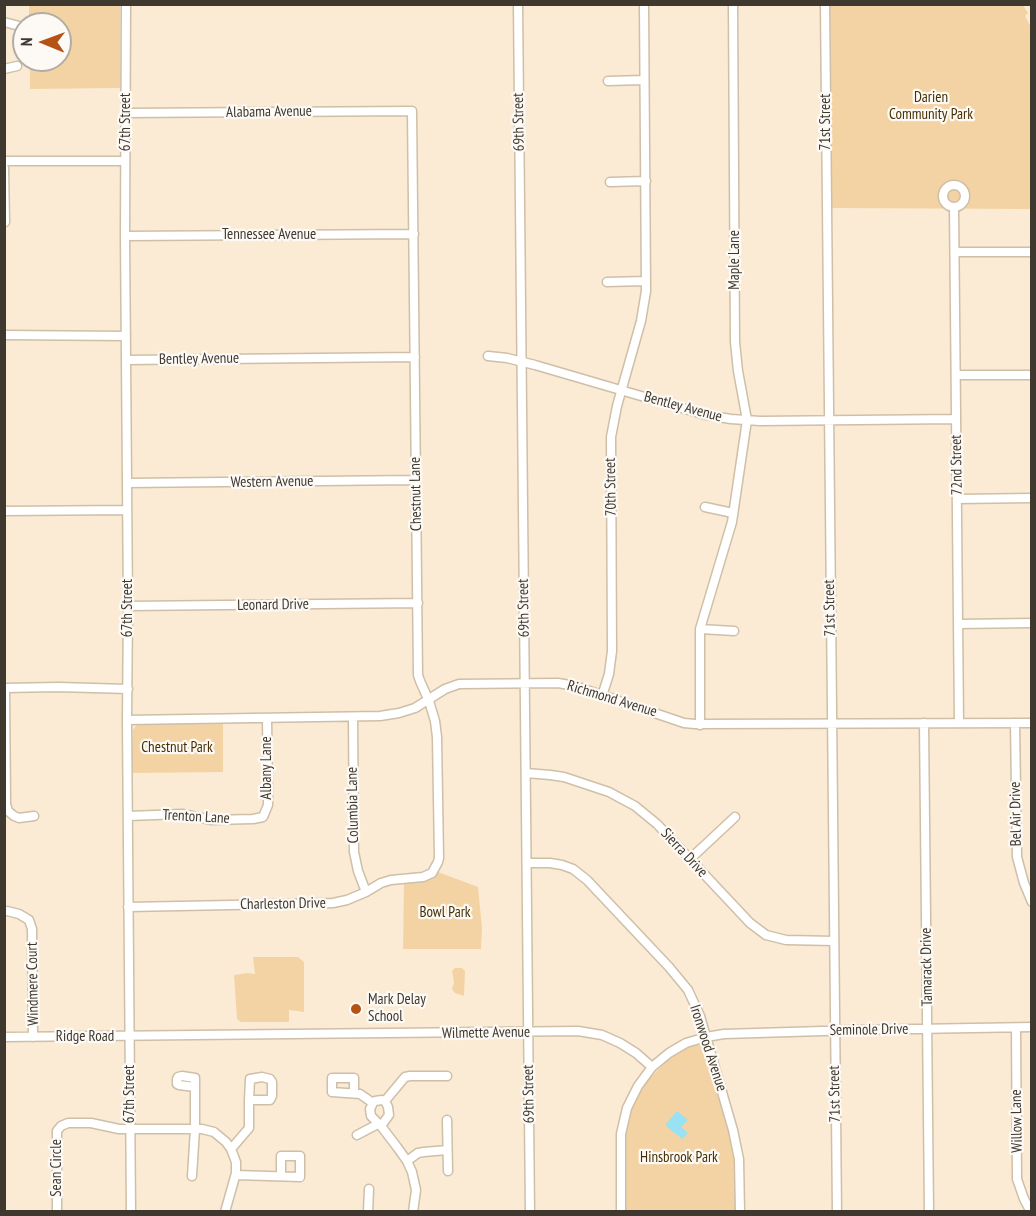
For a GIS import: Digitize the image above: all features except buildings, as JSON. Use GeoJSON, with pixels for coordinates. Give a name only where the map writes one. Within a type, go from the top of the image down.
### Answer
{"type":"FeatureCollection","features":[{"type":"Feature","properties":{"kind":"street","name":"67th Street"},"geometry":{"type":"LineString","coordinates":[[126,4],[125,236],[129,606],[127,720],[131,1212]]}},
{"type":"Feature","properties":{"kind":"street","name":"69th Street"},"geometry":{"type":"LineString","coordinates":[[518,4],[530,1212]]}},
{"type":"Feature","properties":{"kind":"street","name":"70th Street"},"geometry":{"type":"LineString","coordinates":[[602,696],[612,658],[611,448],[615,414],[645,300],[644,4]]}},
{"type":"Feature","properties":{"kind":"street","name":"Maple Lane"},"geometry":{"type":"LineString","coordinates":[[700,725],[700,629],[732,522],[747,420],[735,342],[733,4]]}},
{"type":"Feature","properties":{"kind":"street","name":"71st Street"},"geometry":{"type":"LineString","coordinates":[[825,4],[837,1212]]}},
{"type":"Feature","properties":{"kind":"street"},"geometry":{"type":"LineString","coordinates":[[608,81],[644,80]]}},
{"type":"Feature","properties":{"kind":"street","name":"Alabama Avenue"},"geometry":{"type":"LineString","coordinates":[[126,113],[412,111]]}},
{"type":"Feature","properties":{"kind":"street","name":"Chestnut Lane"},"geometry":{"type":"LineString","coordinates":[[412,111],[418,675],[435,721],[438,745],[439,858],[432,873]]}},
{"type":"Feature","properties":{"kind":"street"},"geometry":{"type":"LineString","coordinates":[[4,160],[125,161]]}},
{"type":"Feature","properties":{"kind":"street"},"geometry":{"type":"LineString","coordinates":[[4,168],[5,222]]}},
{"type":"Feature","properties":{"kind":"street"},"geometry":{"type":"LineString","coordinates":[[610,182],[646,181]]}},
{"type":"Feature","properties":{"kind":"street","name":"72nd Street"},"geometry":{"type":"LineString","coordinates":[[954,207],[959,723]]}},
{"type":"Feature","properties":{"kind":"street","name":"Tennessee Avenue"},"geometry":{"type":"LineString","coordinates":[[125,236],[414,234]]}},
{"type":"Feature","properties":{"kind":"street"},"geometry":{"type":"LineString","coordinates":[[955,252],[1032,252]]}},
{"type":"Feature","properties":{"kind":"street"},"geometry":{"type":"LineString","coordinates":[[607,282],[646,281]]}},
{"type":"Feature","properties":{"kind":"street"},"geometry":{"type":"LineString","coordinates":[[4,335],[126,336]]}},
{"type":"Feature","properties":{"kind":"street","name":"Bentley Avenue"},"geometry":{"type":"LineString","coordinates":[[488,356],[507,358],[706,415],[731,420],[956,419]]}},
{"type":"Feature","properties":{"kind":"street","name":"Bentley Avenue"},"geometry":{"type":"LineString","coordinates":[[126,360],[415,357]]}},
{"type":"Feature","properties":{"kind":"street"},"geometry":{"type":"LineString","coordinates":[[956,375],[1032,375]]}},
{"type":"Feature","properties":{"kind":"street","name":"Western Avenue"},"geometry":{"type":"LineString","coordinates":[[127,483],[416,480]]}},
{"type":"Feature","properties":{"kind":"street"},"geometry":{"type":"LineString","coordinates":[[957,499],[1032,498]]}},
{"type":"Feature","properties":{"kind":"street"},"geometry":{"type":"LineString","coordinates":[[705,507],[733,513]]}},
{"type":"Feature","properties":{"kind":"street"},"geometry":{"type":"LineString","coordinates":[[4,511],[128,510]]}},
{"type":"Feature","properties":{"kind":"street","name":"Leonard Drive"},"geometry":{"type":"LineString","coordinates":[[129,606],[418,603]]}},
{"type":"Feature","properties":{"kind":"street"},"geometry":{"type":"LineString","coordinates":[[958,624],[1032,623]]}},
{"type":"Feature","properties":{"kind":"street"},"geometry":{"type":"LineString","coordinates":[[700,629],[734,631]]}},
{"type":"Feature","properties":{"kind":"street","name":"Richmond Avenue"},"geometry":{"type":"LineString","coordinates":[[127,720],[380,716],[399,714],[415,708],[445,689],[459,684],[558,683],[684,723],[700,725],[1032,723]]}},
{"type":"Feature","properties":{"kind":"street"},"geometry":{"type":"LineString","coordinates":[[34,816],[19,818],[14,816],[8,811],[6,804],[5,688],[128,689]]}},
{"type":"Feature","properties":{"kind":"street","name":"Columbia Lane"},"geometry":{"type":"LineString","coordinates":[[353,717],[354,852],[366,892]]}},
{"type":"Feature","properties":{"kind":"street","name":"Albany Lane"},"geometry":{"type":"LineString","coordinates":[[263,817],[268,805],[267,718]]}},
{"type":"Feature","properties":{"kind":"street","name":"Tamarack Drive"},"geometry":{"type":"LineString","coordinates":[[924,723],[929,1212]]}},
{"type":"Feature","properties":{"kind":"street","name":"Bel Air Drive"},"geometry":{"type":"LineString","coordinates":[[1015,723],[1017,857],[1024,884],[1032,902]]}},
{"type":"Feature","properties":{"kind":"street","name":"Sierra Drive"},"geometry":{"type":"LineString","coordinates":[[526,773],[564,777],[619,797],[648,816],[750,923],[766,935],[792,941],[834,940]]}},
{"type":"Feature","properties":{"kind":"street","name":"Trenton Lane"},"geometry":{"type":"LineString","coordinates":[[128,816],[182,814],[212,820],[263,817]]}},
{"type":"Feature","properties":{"kind":"street"},"geometry":{"type":"LineString","coordinates":[[690,859],[735,817]]}},
{"type":"Feature","properties":{"kind":"street","name":"Ironwood Avenue"},"geometry":{"type":"LineString","coordinates":[[526,863],[550,863],[573,869],[587,880],[681,981],[696,1006],[737,1145],[740,1170],[740,1212]]}},
{"type":"Feature","properties":{"kind":"street","name":"Charleston Drive"},"geometry":{"type":"LineString","coordinates":[[128,907],[324,904],[340,902],[391,880],[420,878],[432,873]]}},
{"type":"Feature","properties":{"kind":"street","name":"Windmere Court"},"geometry":{"type":"LineString","coordinates":[[7,910],[29,920],[32,929],[33,1037]]}},
{"type":"Feature","properties":{"kind":"street","name":"Seminole Drive"},"geometry":{"type":"LineString","coordinates":[[621,1212],[620,1149],[622,1125],[627,1108],[633,1094],[652,1067],[686,1043],[724,1034],[1032,1027]]}},
{"type":"Feature","properties":{"kind":"street","name":"Willow Lane"},"geometry":{"type":"LineString","coordinates":[[1016,1028],[1017,1179],[1023,1199],[1031,1212]]}},
{"type":"Feature","properties":{"kind":"street","name":"Wilmette Avenue"},"geometry":{"type":"LineString","coordinates":[[130,1036],[578,1032],[613,1039],[630,1048],[652,1067]]}},
{"type":"Feature","properties":{"kind":"street","name":"Ridge Road"},"geometry":{"type":"LineString","coordinates":[[4,1037],[130,1036]]}},
{"type":"Feature","properties":{"kind":"street"},"geometry":{"type":"LineString","coordinates":[[385,1101],[405,1077],[447,1076]]}},
{"type":"Feature","properties":{"kind":"street"},"geometry":{"type":"LineString","coordinates":[[192,1176],[195,1087]]}},
{"type":"Feature","properties":{"kind":"street"},"geometry":{"type":"LineString","coordinates":[[354,1092],[373,1103]]}},
{"type":"Feature","properties":{"kind":"street"},"geometry":{"type":"LineString","coordinates":[[231,1149],[249,1128],[249,1100]]}},
{"type":"Feature","properties":{"kind":"street"},"geometry":{"type":"LineString","coordinates":[[385,1101],[378,1100],[373,1103],[370,1113],[407,1161],[412,1172],[416,1190],[413,1212]]}},
{"type":"Feature","properties":{"kind":"street"},"geometry":{"type":"LineString","coordinates":[[357,1135],[379,1125],[389,1115],[385,1101]]}},
{"type":"Feature","properties":{"kind":"street"},"geometry":{"type":"LineString","coordinates":[[447,1120],[448,1171]]}},
{"type":"Feature","properties":{"kind":"street","name":"Sean Circle"},"geometry":{"type":"LineString","coordinates":[[57,1212],[57,1134],[61,1126],[68,1123],[91,1123],[131,1129]]}},
{"type":"Feature","properties":{"kind":"street"},"geometry":{"type":"LineString","coordinates":[[131,1129],[208,1130],[226,1142],[236,1162],[236,1175],[225,1212]]}},
{"type":"Feature","properties":{"kind":"street"},"geometry":{"type":"LineString","coordinates":[[407,1161],[424,1152],[447,1150]]}},
{"type":"Feature","properties":{"kind":"street"},"geometry":{"type":"LineString","coordinates":[[236,1175],[281,1176]]}},
{"type":"Feature","properties":{"kind":"street"},"geometry":{"type":"LineString","coordinates":[[368,1212],[369,1189]]}},
{"type":"Feature","properties":{"kind":"green space"},"geometry":{"type":"Polygon","coordinates":[[[29,5],[120,5],[120,88],[30,89],[30,72],[72,72],[72,12],[29,12],[29,5]]]}},
{"type":"Feature","properties":{"kind":"green space","name":"Darien Community Park"},"geometry":{"type":"Polygon","coordinates":[[[830,5],[1023,5],[1028,13],[1025,16],[1032,29],[1031,209],[831,208],[830,5]]]}},
{"type":"Feature","properties":{"kind":"green space","name":"Chestnut Park"},"geometry":{"type":"Polygon","coordinates":[[[223,723],[223,772],[131,773],[133,730],[137,724],[223,723]]]}},
{"type":"Feature","properties":{"kind":"green space","name":"Bowl Park"},"geometry":{"type":"Polygon","coordinates":[[[438,872],[478,887],[482,928],[481,949],[403,949],[404,883],[427,881],[438,872]]]}},
{"type":"Feature","properties":{"kind":"green space"},"geometry":{"type":"Polygon","coordinates":[[[253,957],[298,957],[304,962],[304,1012],[289,1010],[289,1022],[241,1022],[237,1019],[234,975],[255,974],[253,957]]]}},
{"type":"Feature","properties":{"kind":"green space"},"geometry":{"type":"Polygon","coordinates":[[[455,968],[462,968],[465,971],[464,996],[455,993],[452,989],[454,982],[452,971],[455,968]]]}},
{"type":"Feature","properties":{"kind":"green space","name":"Hinsbrook Park"},"geometry":{"type":"Polygon","coordinates":[[[701,1043],[705,1048],[729,1128],[736,1166],[736,1211],[626,1211],[625,1132],[634,1103],[648,1080],[666,1062],[682,1050],[701,1043]]]}},
{"type":"Feature","properties":{"kind":"water"},"geometry":{"type":"Polygon","coordinates":[[[677,1111],[688,1120],[681,1127],[688,1133],[682,1139],[665,1125],[677,1111]]]}},
{"type":"Feature","properties":{"kind":"place","name":"Mark Delay School"},"geometry":{"type":"Point","coordinates":[356,1009]}}]}
